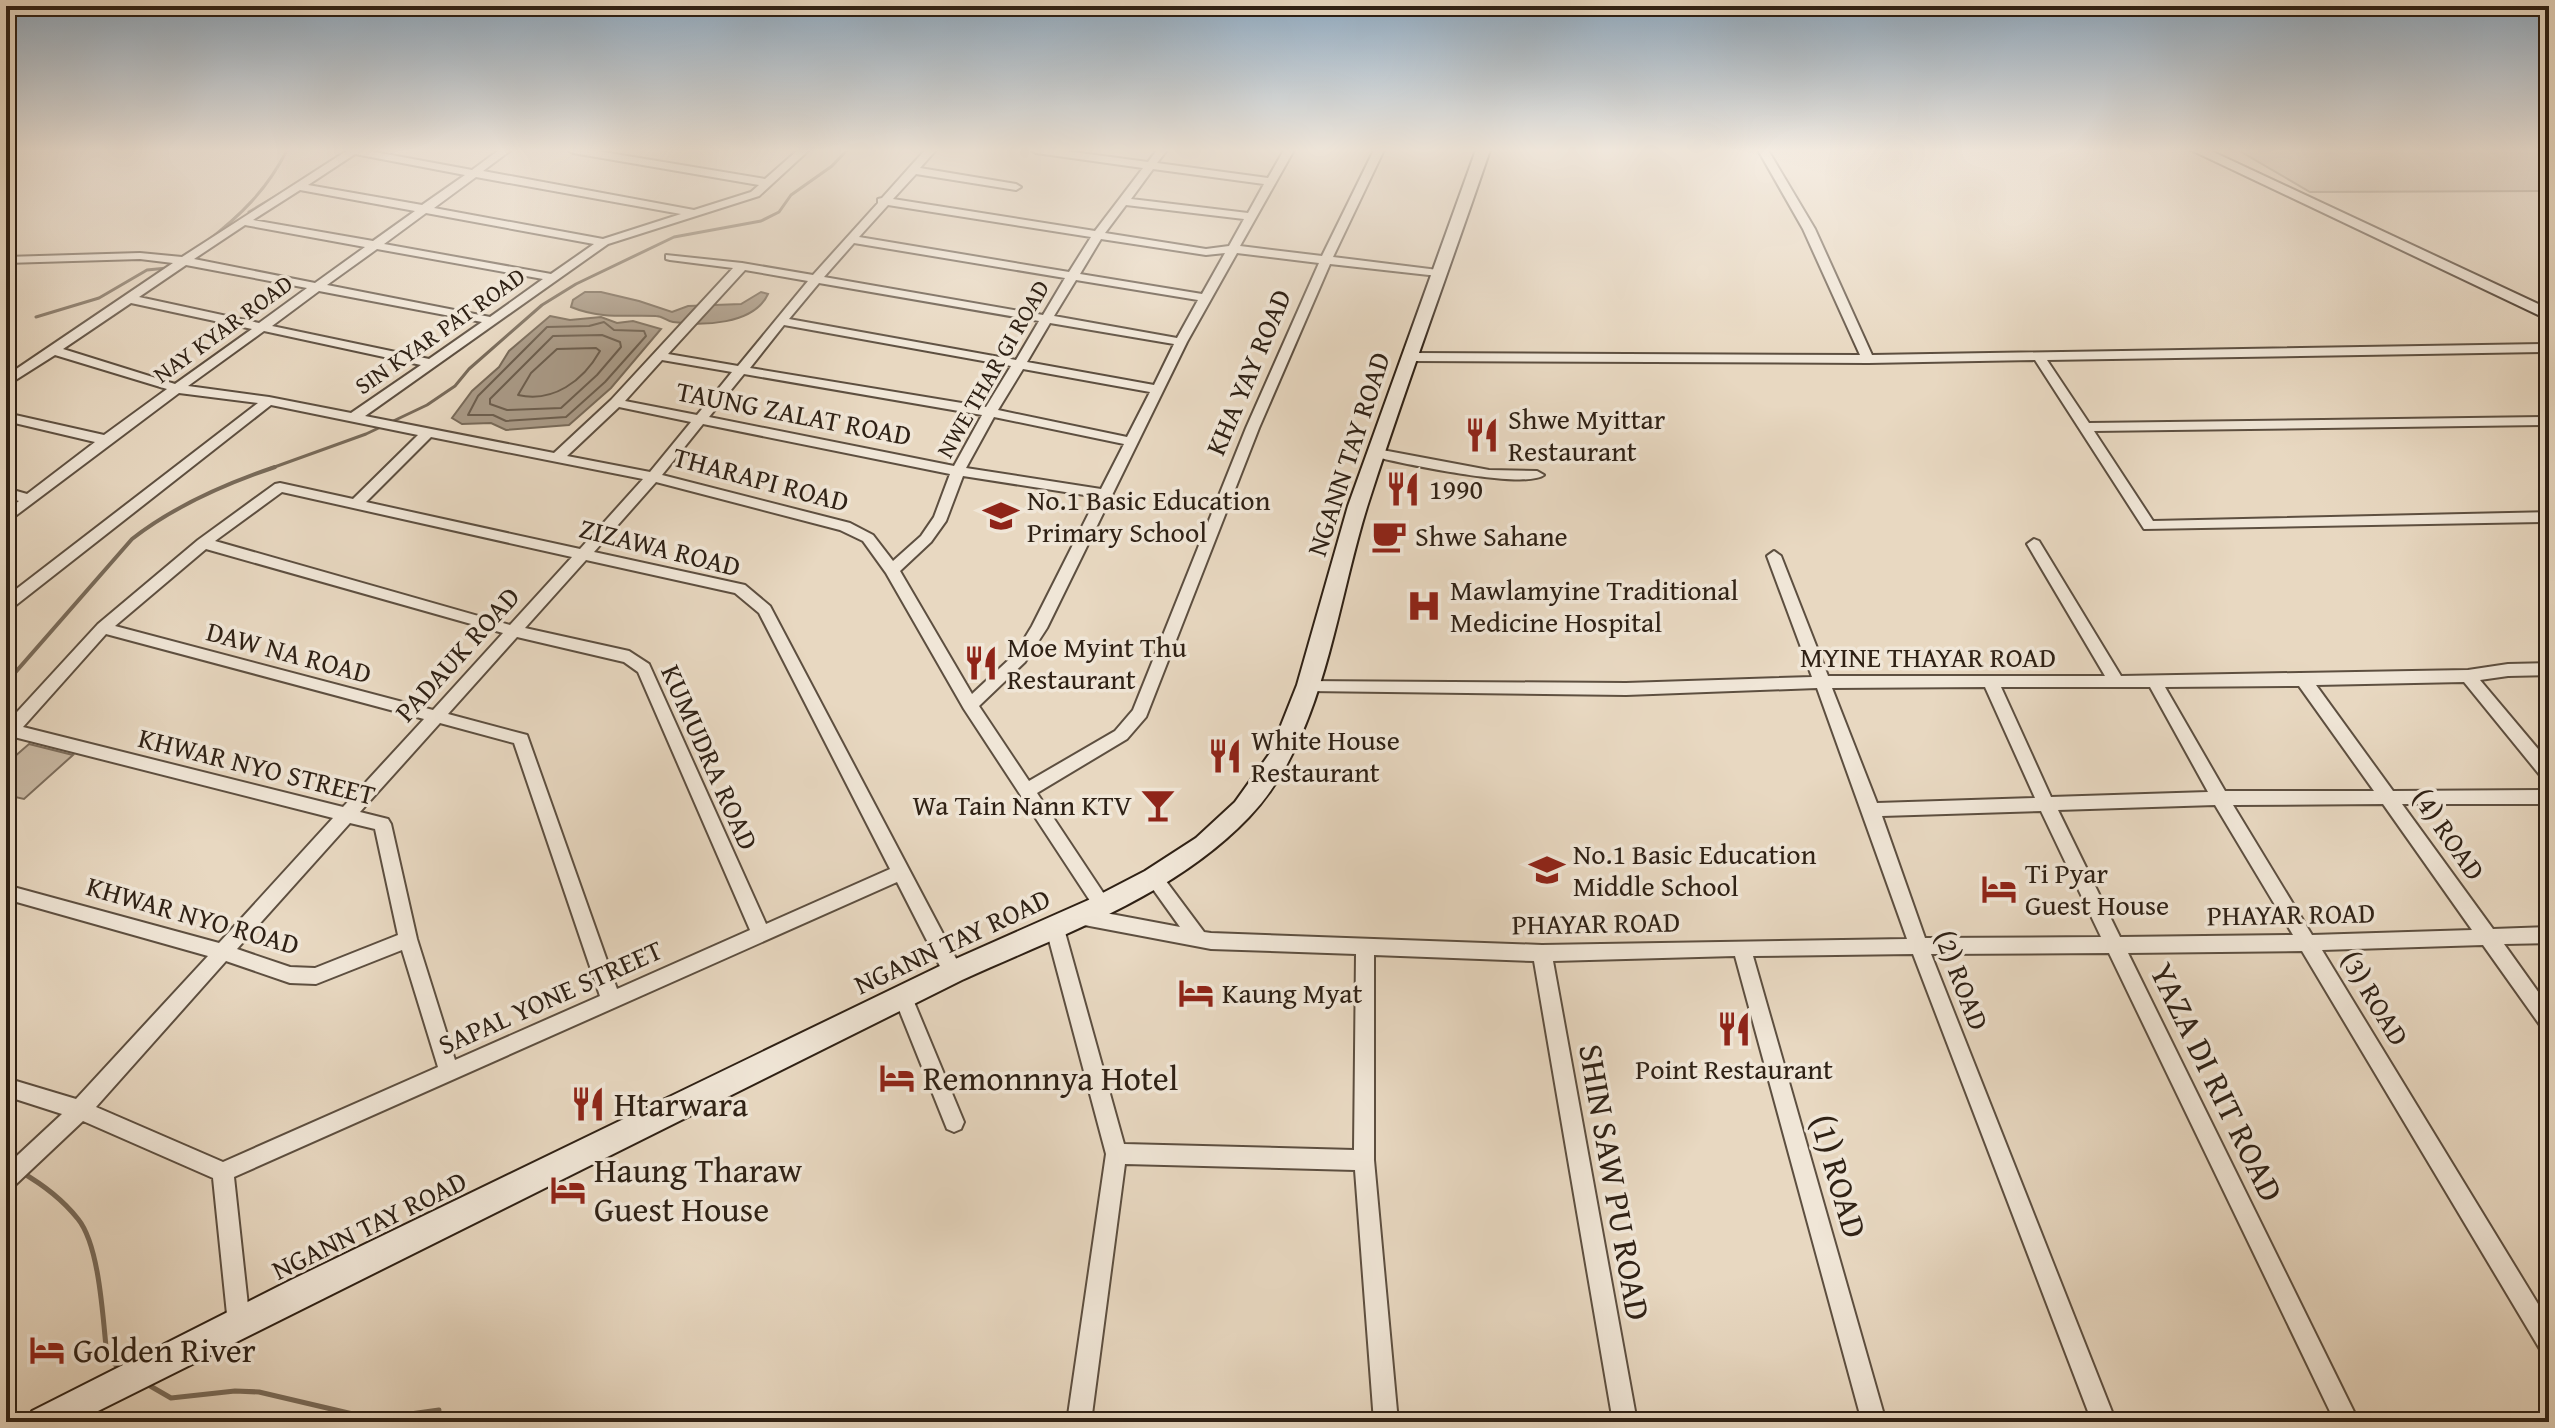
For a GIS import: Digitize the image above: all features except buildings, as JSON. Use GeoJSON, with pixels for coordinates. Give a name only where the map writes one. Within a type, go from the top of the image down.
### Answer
{"type":"FeatureCollection","features":[{"type":"Feature","properties":{"kind":"main road","name":"NGANN TAY ROAD"},"geometry":{"type":"LineString","coordinates":[[43,1422],[953,972],[1102,905],[1154,878],[1204,845],[1243,809],[1280,756],[1308,685],[1377,453],[1459,217]]}},
{"type":"Feature","properties":{"kind":"main road"},"geometry":{"type":"LineString","coordinates":[[2340,217],[2549,315]]}},
{"type":"Feature","properties":{"kind":"street"},"geometry":{"type":"LineString","coordinates":[[6,382],[250,217]]}},
{"type":"Feature","properties":{"kind":"street","name":"NAY KYAR ROAD"},"geometry":{"type":"LineString","coordinates":[[6,518],[106,440],[414,217]]}},
{"type":"Feature","properties":{"kind":"street"},"geometry":{"type":"LineString","coordinates":[[466,217],[604,242]]}},
{"type":"Feature","properties":{"kind":"street","name":"SIN KYAR PAT ROAD"},"geometry":{"type":"LineString","coordinates":[[352,419],[604,242],[684,217]]}},
{"type":"Feature","properties":{"kind":"street","name":"PADAUK ROAD"},"geometry":{"type":"LineString","coordinates":[[6,1180],[80,1110],[653,477],[869,217]]}},
{"type":"Feature","properties":{"kind":"street"},"geometry":{"type":"LineString","coordinates":[[978,217],[1206,252],[1233,249],[1438,273]]}},
{"type":"Feature","properties":{"kind":"street","name":"NWE THAR GI ROAD"},"geometry":{"type":"LineString","coordinates":[[892,570],[926,539],[941,518],[958,471],[990,412],[1097,236],[1112,217]]}},
{"type":"Feature","properties":{"kind":"street"},"geometry":{"type":"LineString","coordinates":[[970,705],[1020,658],[1026,648],[1181,342],[1251,217]]}},
{"type":"Feature","properties":{"kind":"street","name":"KHA YAY ROAD"},"geometry":{"type":"LineString","coordinates":[[1026,791],[1121,735],[1140,713],[1210,529],[1325,258],[1346,217]]}},
{"type":"Feature","properties":{"kind":"street"},"geometry":{"type":"LineString","coordinates":[[1802,217],[1868,359]]}},
{"type":"Feature","properties":{"kind":"street"},"geometry":{"type":"LineString","coordinates":[[243,221],[554,278]]}},
{"type":"Feature","properties":{"kind":"street"},"geometry":{"type":"LineString","coordinates":[[850,239],[1205,298]]}},
{"type":"Feature","properties":{"kind":"street"},"geometry":{"type":"LineString","coordinates":[[6,260],[140,256],[184,261],[493,321]]}},
{"type":"Feature","properties":{"kind":"street"},"geometry":{"type":"LineString","coordinates":[[670,257],[742,266],[1181,342]]}},
{"type":"Feature","properties":{"kind":"street"},"geometry":{"type":"LineString","coordinates":[[556,459],[616,403],[742,266]]}},
{"type":"Feature","properties":{"kind":"street"},"geometry":{"type":"LineString","coordinates":[[131,299],[433,364]]}},
{"type":"Feature","properties":{"kind":"street"},"geometry":{"type":"LineString","coordinates":[[780,321],[1157,389]]}},
{"type":"Feature","properties":{"kind":"street"},"geometry":{"type":"LineString","coordinates":[[1412,357],[1868,359],[2549,348]]}},
{"type":"Feature","properties":{"kind":"street","name":"THARAPI ROAD"},"geometry":{"type":"LineString","coordinates":[[53,350],[179,389],[269,401],[653,477],[845,526],[868,538],[892,570],[970,705],[1102,905]]}},
{"type":"Feature","properties":{"kind":"street"},"geometry":{"type":"LineString","coordinates":[[2038,355],[2149,526],[2549,517]]}},
{"type":"Feature","properties":{"kind":"street"},"geometry":{"type":"LineString","coordinates":[[658,356],[990,412],[1132,442]]}},
{"type":"Feature","properties":{"kind":"street"},"geometry":{"type":"LineString","coordinates":[[6,605],[269,401]]}},
{"type":"Feature","properties":{"kind":"street","name":"TAUNG ZALAT ROAD"},"geometry":{"type":"LineString","coordinates":[[616,403],[700,417],[958,471],[1105,494]]}},
{"type":"Feature","properties":{"kind":"street"},"geometry":{"type":"LineString","coordinates":[[6,417],[106,440]]}},
{"type":"Feature","properties":{"kind":"street"},"geometry":{"type":"LineString","coordinates":[[2085,427],[2549,421]]}},
{"type":"Feature","properties":{"kind":"street"},"geometry":{"type":"LineString","coordinates":[[356,504],[426,434]]}},
{"type":"Feature","properties":{"kind":"street"},"geometry":{"type":"LineString","coordinates":[[1377,453],[1489,474],[1537,475]]}},
{"type":"Feature","properties":{"kind":"street","name":"ZIZAWA ROAD"},"geometry":{"type":"LineString","coordinates":[[8,732],[103,628],[203,543],[280,487],[740,589],[765,610],[953,972]]}},
{"type":"Feature","properties":{"kind":"street"},"geometry":{"type":"LineString","coordinates":[[6,492],[30,500]]}},
{"type":"Feature","properties":{"kind":"street","name":"KUMUDRA ROAD"},"geometry":{"type":"LineString","coordinates":[[203,543],[514,631],[629,657],[644,668],[761,934]]}},
{"type":"Feature","properties":{"kind":"street"},"geometry":{"type":"LineString","coordinates":[[2034,544],[2117,682]]}},
{"type":"Feature","properties":{"kind":"street","name":"(2) ROAD"},"geometry":{"type":"LineString","coordinates":[[1774,556],[1871,810],[1919,947],[2104,1422]]}},
{"type":"Feature","properties":{"kind":"street","name":"DAW NA ROAD"},"geometry":{"type":"LineString","coordinates":[[103,628],[521,739],[611,1000]]}},
{"type":"Feature","properties":{"kind":"street","name":"MYINE THAYAR ROAD"},"geometry":{"type":"LineString","coordinates":[[1308,685],[1626,689],[1823,682],[2117,682],[2468,676],[2508,670],[2549,669]]}},
{"type":"Feature","properties":{"kind":"street"},"geometry":{"type":"LineString","coordinates":[[2468,676],[2549,774]]}},
{"type":"Feature","properties":{"kind":"street","name":"(4) ROAD"},"geometry":{"type":"LineString","coordinates":[[2303,679],[2390,796],[2549,1022]]}},
{"type":"Feature","properties":{"kind":"street","name":"(3) ROAD"},"geometry":{"type":"LineString","coordinates":[[2154,681],[2220,798],[2549,1343]]}},
{"type":"Feature","properties":{"kind":"street","name":"YAZA DI RIT ROAD"},"geometry":{"type":"LineString","coordinates":[[1991,683],[2046,804],[2347,1422]]}},
{"type":"Feature","properties":{"kind":"street","name":"KHWAR NYO STREET"},"geometry":{"type":"LineString","coordinates":[[8,732],[382,824],[408,939],[449,1072]]}},
{"type":"Feature","properties":{"kind":"street"},"geometry":{"type":"LineString","coordinates":[[1871,810],[2220,798],[2549,797]]}},
{"type":"Feature","properties":{"kind":"street","name":"SAPAL YONE STREET"},"geometry":{"type":"LineString","coordinates":[[223,1172],[899,873]]}},
{"type":"Feature","properties":{"kind":"street"},"geometry":{"type":"LineString","coordinates":[[1154,878],[1198,938]]}},
{"type":"Feature","properties":{"kind":"street","name":"KHWAR NYO ROAD"},"geometry":{"type":"LineString","coordinates":[[6,892],[223,952],[290,975],[316,976],[408,939]]}},
{"type":"Feature","properties":{"kind":"street"},"geometry":{"type":"LineString","coordinates":[[1066,920],[1116,1154],[1079,1422]]}},
{"type":"Feature","properties":{"kind":"street","name":"PHAYAR ROAD"},"geometry":{"type":"LineString","coordinates":[[1066,920],[1198,938],[1365,948],[1542,953],[2308,943],[2549,935]]}},
{"type":"Feature","properties":{"kind":"street"},"geometry":{"type":"LineString","coordinates":[[1365,948],[1364,1160],[1386,1422]]}},
{"type":"Feature","properties":{"kind":"street","name":"(1) ROAD"},"geometry":{"type":"LineString","coordinates":[[1742,948],[1874,1422]]}},
{"type":"Feature","properties":{"kind":"street","name":"SHIN SAW PU ROAD"},"geometry":{"type":"LineString","coordinates":[[1542,953],[1625,1422]]}},
{"type":"Feature","properties":{"kind":"street"},"geometry":{"type":"LineString","coordinates":[[903,997],[954,1122]]}},
{"type":"Feature","properties":{"kind":"street"},"geometry":{"type":"LineString","coordinates":[[6,1087],[80,1110],[223,1172],[239,1324]]}},
{"type":"Feature","properties":{"kind":"street"},"geometry":{"type":"LineString","coordinates":[[1116,1154],[1364,1160]]}},
{"type":"Feature","properties":{"kind":"shaded area"},"geometry":{"type":"Polygon","coordinates":[[[29,744],[73,755],[24,799],[6,795],[6,764],[29,744]]]}},
{"type":"Feature","properties":{"kind":"water"},"geometry":{"type":"Polygon","coordinates":[[[585,292],[601,292],[672,312],[688,306],[741,304],[761,292],[768,294],[761,304],[739,318],[698,324],[673,322],[658,316],[603,315],[571,307],[573,300],[585,292]]]}},
{"type":"Feature","properties":{"kind":"water"},"geometry":{"type":"Polygon","coordinates":[[[550,316],[570,320],[601,317],[617,323],[633,321],[661,329],[611,388],[569,425],[506,430],[491,423],[462,424],[452,418],[472,391],[499,367],[509,351],[550,316]]]}},
{"type":"Feature","properties":{"kind":"waterway"},"geometry":{"type":"LineString","coordinates":[[205,243],[236,217]]}},
{"type":"Feature","properties":{"kind":"waterway"},"geometry":{"type":"LineString","coordinates":[[269,469],[366,434],[427,405],[455,386],[469,369],[542,305],[576,284],[674,237],[761,221],[770,217]]}},
{"type":"Feature","properties":{"kind":"waterway"},"geometry":{"type":"LineString","coordinates":[[36,317],[99,298],[147,270],[167,268]]}},
{"type":"Feature","properties":{"kind":"waterway"},"geometry":{"type":"LineString","coordinates":[[6,683],[132,539],[200,497],[275,467]]}},
{"type":"Feature","properties":{"kind":"waterway"},"geometry":{"type":"LineString","coordinates":[[21,1172],[59,1199],[85,1231],[96,1265],[107,1357],[120,1369]]}},
{"type":"Feature","properties":{"kind":"waterway"},"geometry":{"type":"LineString","coordinates":[[145,1383],[171,1398],[235,1391],[259,1392],[374,1419],[439,1410]]}},
{"type":"Feature","properties":{"kind":"place","name":"Shwe Myittar Restaurant"},"geometry":{"type":"Point","coordinates":[1482,435]}},
{"type":"Feature","properties":{"kind":"place","name":"1990"},"geometry":{"type":"Point","coordinates":[1403,489]}},
{"type":"Feature","properties":{"kind":"place","name":"No.1 Basic Education Primary School"},"geometry":{"type":"Point","coordinates":[1001,516]}},
{"type":"Feature","properties":{"kind":"place","name":"Shwe Sahane"},"geometry":{"type":"Point","coordinates":[1389,536]}},
{"type":"Feature","properties":{"kind":"place","name":"Mawlamyine Traditional Medicine Hospital"},"geometry":{"type":"Point","coordinates":[1424,606]}},
{"type":"Feature","properties":{"kind":"place","name":"Moe Myint Thu Restaurant"},"geometry":{"type":"Point","coordinates":[981,663]}},
{"type":"Feature","properties":{"kind":"place","name":"White House Restaurant"},"geometry":{"type":"Point","coordinates":[1225,756]}},
{"type":"Feature","properties":{"kind":"place","name":"Wa Tain Nann KTV"},"geometry":{"type":"Point","coordinates":[1158,805]}},
{"type":"Feature","properties":{"kind":"place","name":"No.1 Basic Education Middle School"},"geometry":{"type":"Point","coordinates":[1547,870]}},
{"type":"Feature","properties":{"kind":"place","name":"Ti Pyar Guest House"},"geometry":{"type":"Point","coordinates":[1999,889]}},
{"type":"Feature","properties":{"kind":"place","name":"Kaung Myat"},"geometry":{"type":"Point","coordinates":[1196,993]}},
{"type":"Feature","properties":{"kind":"place","name":"Point Restaurant"},"geometry":{"type":"Point","coordinates":[1734,1029]}},
{"type":"Feature","properties":{"kind":"place","name":"Remonnnya Hotel"},"geometry":{"type":"Point","coordinates":[897,1078]}},
{"type":"Feature","properties":{"kind":"place","name":"Htarwara"},"geometry":{"type":"Point","coordinates":[588,1104]}},
{"type":"Feature","properties":{"kind":"place","name":"Haung Tharaw Guest House"},"geometry":{"type":"Point","coordinates":[568,1190]}},
{"type":"Feature","properties":{"kind":"place","name":"Golden River"},"geometry":{"type":"Point","coordinates":[47,1350]}}]}
